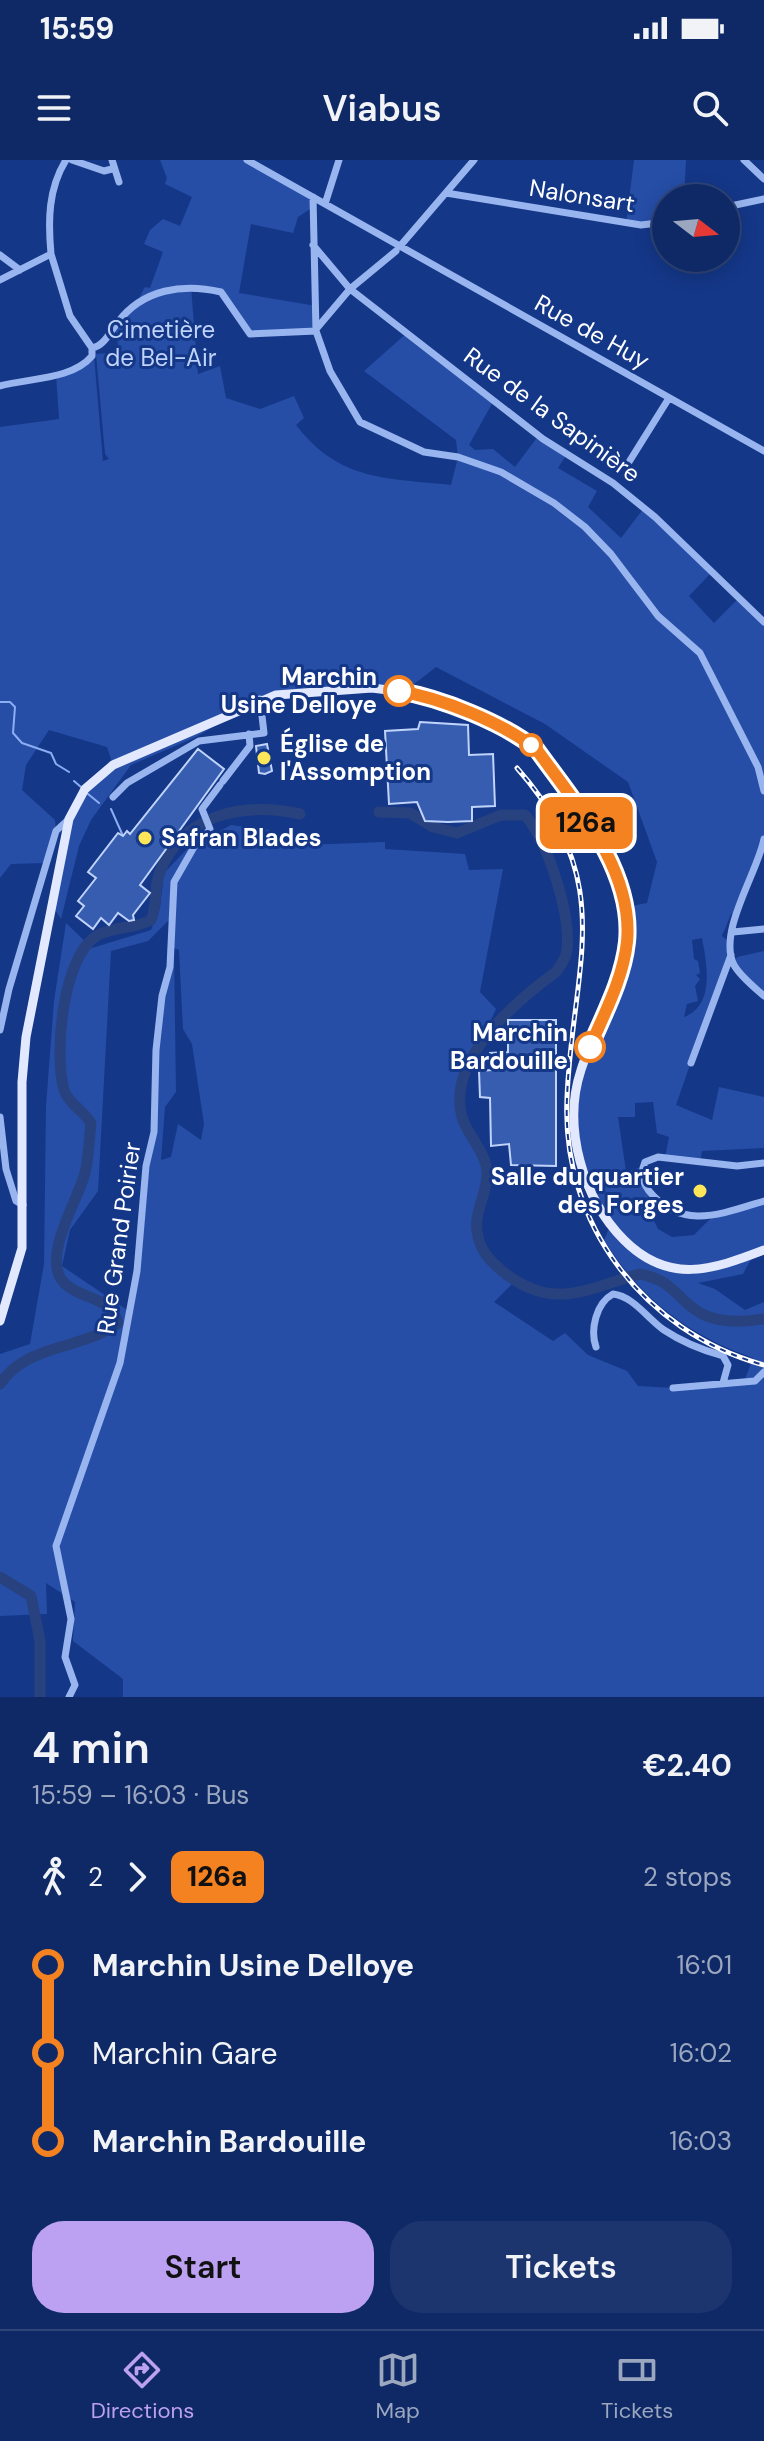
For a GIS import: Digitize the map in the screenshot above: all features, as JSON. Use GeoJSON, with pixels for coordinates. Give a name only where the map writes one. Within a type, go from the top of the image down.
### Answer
{"type":"FeatureCollection","features":[{"type":"Feature","properties":{"kind":"main road"},"geometry":{"type":"LineString","coordinates":[[0,1321],[22,1248],[25,1206],[22,1082],[26,1037],[69,819],[85,789],[113,765],[189,734],[260,699],[372,688],[439,701],[520,736],[537,750],[612,865],[626,907],[622,964],[581,1070],[576,1091],[579,1155],[595,1204],[635,1251],[660,1264],[694,1272],[714,1270],[764,1250]]}},
{"type":"Feature","properties":{"kind":"street"},"geometry":{"type":"LineString","coordinates":[[92,348],[70,316],[51,254],[52,195],[69,160],[94,169],[112,164],[119,182]]}},
{"type":"Feature","properties":{"kind":"street","name":"Rue de Huy"},"geometry":{"type":"LineString","coordinates":[[247,160],[764,451]]}},
{"type":"Feature","properties":{"kind":"street"},"geometry":{"type":"LineString","coordinates":[[325,204],[339,160]]}},
{"type":"Feature","properties":{"kind":"street"},"geometry":{"type":"LineString","coordinates":[[92,348],[100,346],[125,314],[144,299],[185,286],[221,292],[250,334],[316,330],[350,289],[399,248],[474,160]]}},
{"type":"Feature","properties":{"kind":"street"},"geometry":{"type":"LineString","coordinates":[[744,160],[764,179]]}},
{"type":"Feature","properties":{"kind":"street","name":"Nalonsart"},"geometry":{"type":"LineString","coordinates":[[446,193],[626,224],[652,223]]}},
{"type":"Feature","properties":{"kind":"street"},"geometry":{"type":"LineString","coordinates":[[313,197],[316,330],[330,371],[360,422],[424,452],[458,457],[501,472],[554,503],[585,527],[611,554],[658,616],[700,653],[758,767],[764,791]]}},
{"type":"Feature","properties":{"kind":"street"},"geometry":{"type":"LineString","coordinates":[[740,204],[764,199]]}},
{"type":"Feature","properties":{"kind":"street","name":"Rue de la Sapinière"},"geometry":{"type":"LineString","coordinates":[[313,245],[350,289],[543,439],[613,483],[655,517],[764,622]]}},
{"type":"Feature","properties":{"kind":"street"},"geometry":{"type":"LineString","coordinates":[[0,280],[51,254]]}},
{"type":"Feature","properties":{"kind":"street"},"geometry":{"type":"LineString","coordinates":[[0,255],[20,270]]}},
{"type":"Feature","properties":{"kind":"street"},"geometry":{"type":"LineString","coordinates":[[0,386],[66,372],[88,361],[92,348]]}},
{"type":"Feature","properties":{"kind":"street"},"geometry":{"type":"LineString","coordinates":[[629,462],[669,398]]}},
{"type":"Feature","properties":{"kind":"street"},"geometry":{"type":"LineString","coordinates":[[113,797],[127,783],[199,741],[264,733],[260,699]]}},
{"type":"Feature","properties":{"kind":"street","name":"Rue Grand Poirier"},"geometry":{"type":"LineString","coordinates":[[69,1697],[75,1685],[65,1657],[71,1619],[56,1546],[120,1363],[137,1271],[146,1166],[154,1132],[156,1050],[162,996],[170,967],[174,882],[194,847],[210,829],[202,809],[250,746],[249,734]]}},
{"type":"Feature","properties":{"kind":"street"},"geometry":{"type":"LineString","coordinates":[[0,1030],[9,989],[56,831],[69,819]]}},
{"type":"Feature","properties":{"kind":"street"},"geometry":{"type":"LineString","coordinates":[[691,1063],[731,955],[733,932],[764,839]]}},
{"type":"Feature","properties":{"kind":"street"},"geometry":{"type":"LineString","coordinates":[[733,932],[764,929]]}},
{"type":"Feature","properties":{"kind":"street"},"geometry":{"type":"LineString","coordinates":[[731,955],[734,964],[764,996]]}},
{"type":"Feature","properties":{"kind":"street"},"geometry":{"type":"LineString","coordinates":[[0,1117],[6,1169],[16,1201],[25,1206]]}},
{"type":"Feature","properties":{"kind":"street"},"geometry":{"type":"LineString","coordinates":[[764,1163],[737,1166],[658,1157],[645,1162],[641,1173],[644,1184],[662,1205],[687,1218],[723,1214],[764,1201]]}},
{"type":"Feature","properties":{"kind":"street"},"geometry":{"type":"LineString","coordinates":[[596,1347],[594,1330],[599,1307],[606,1298],[622,1295],[666,1331],[701,1350],[723,1356],[728,1365],[723,1383]]}},
{"type":"Feature","properties":{"kind":"street"},"geometry":{"type":"LineString","coordinates":[[673,1388],[755,1381],[764,1372]]}},
{"type":"Feature","properties":{"kind":"green space","name":"Cimetière de Bel-Air"},"geometry":{"type":"Polygon","coordinates":[[[160,160],[247,160],[313,197],[313,207],[298,217],[293,233],[251,224],[239,293],[316,306],[316,331],[254,335],[225,295],[191,287],[198,374],[220,366],[226,398],[260,409],[294,396],[304,418],[296,425],[329,457],[347,467],[385,478],[451,485],[458,457],[456,440],[364,371],[408,332],[494,400],[469,445],[475,450],[493,449],[515,467],[539,435],[567,454],[558,468],[597,491],[588,507],[621,538],[644,508],[712,572],[689,596],[714,623],[739,598],[764,622],[764,844],[738,912],[731,914],[722,936],[732,944],[676,1105],[712,1120],[719,1087],[764,1097],[764,1148],[702,1151],[700,1164],[665,1158],[669,1137],[657,1133],[653,1102],[635,1103],[635,1117],[618,1117],[626,1171],[643,1167],[641,1173],[654,1196],[649,1211],[658,1229],[672,1237],[694,1235],[713,1216],[764,1201],[764,1250],[754,1254],[743,1274],[698,1283],[715,1289],[745,1310],[764,1302],[764,1697],[123,1697],[123,1679],[73,1641],[75,1602],[46,1583],[47,1614],[0,1616],[0,1354],[30,1344],[44,1264],[46,1106],[54,1001],[66,923],[92,948],[151,930],[160,908],[164,873],[188,848],[231,825],[270,830],[304,845],[385,842],[385,849],[465,854],[469,870],[503,869],[480,992],[496,1009],[466,1073],[460,1101],[463,1119],[487,1171],[476,1218],[481,1248],[515,1281],[494,1302],[553,1341],[565,1333],[588,1355],[627,1371],[638,1386],[673,1388],[744,1382],[753,1358],[707,1338],[668,1312],[633,1280],[604,1240],[610,1226],[581,1164],[576,1091],[622,965],[626,907],[647,903],[657,862],[628,782],[545,724],[436,667],[404,692],[372,688],[260,699],[196,737],[131,765],[91,820],[79,846],[61,919],[52,905],[78,799],[113,765],[107,747],[49,730],[26,765],[22,790],[55,820],[56,831],[46,863],[11,864],[0,878],[0,427],[59,419],[56,374],[94,356],[103,461],[109,459],[105,454],[96,354],[119,352],[115,326],[134,307],[145,287],[150,288],[163,252],[144,244],[150,230],[163,219],[180,226],[192,197],[165,184],[167,178],[160,160]],[[168,921],[148,941],[111,951],[98,1191],[70,1230],[62,1266],[130,1312],[150,1151],[156,1050],[170,967],[172,921],[168,921]],[[702,938],[692,940],[694,959],[698,961],[700,973],[696,975],[700,979],[695,986],[698,1001],[687,1004],[684,1017],[694,1011],[705,994],[707,972],[702,938]],[[174,948],[176,1092],[165,1107],[161,1160],[171,1157],[178,1124],[201,1140],[204,1124],[192,1044],[183,1029],[179,950],[174,948]]]}},
{"type":"Feature","properties":{"kind":"green space"},"geometry":{"type":"Polygon","coordinates":[[[634,160],[686,160],[685,184],[652,184],[652,223],[626,224],[634,160]]]}},
{"type":"Feature","properties":{"kind":"green space"},"geometry":{"type":"Polygon","coordinates":[[[764,951],[764,996],[734,964],[737,957],[764,951]]]}},
{"type":"Feature","properties":{"kind":"building"},"geometry":{"type":"Polygon","coordinates":[[[420,722],[468,725],[469,755],[493,754],[495,806],[472,807],[472,821],[448,822],[425,821],[417,802],[389,804],[385,731],[418,729],[420,722]]]}},
{"type":"Feature","properties":{"kind":"building","name":"Église de l'Assomption"},"geometry":{"type":"Polygon","coordinates":[[[267,744],[272,771],[259,773],[256,746],[267,744]]]}},
{"type":"Feature","properties":{"kind":"building","name":"Safran Blades"},"geometry":{"type":"Polygon","coordinates":[[[198,749],[224,769],[140,885],[150,893],[133,915],[134,920],[129,921],[118,913],[109,925],[101,918],[93,929],[76,916],[84,906],[78,901],[96,878],[88,872],[118,833],[123,836],[127,831],[130,834],[198,749]]]}},
{"type":"Feature","properties":{"kind":"building"},"geometry":{"type":"Polygon","coordinates":[[[508,1020],[556,1020],[556,1166],[511,1165],[509,1144],[491,1146],[490,1098],[480,1097],[479,1071],[491,1070],[490,1053],[508,1052],[508,1020]]]}},
{"type":"Feature","properties":{"kind":"waterway"},"geometry":{"type":"LineString","coordinates":[[0,702],[10,702],[15,707],[13,733],[22,743],[51,753],[56,764],[69,772]]}},
{"type":"Feature","properties":{"kind":"waterway"},"geometry":{"type":"LineString","coordinates":[[74,781],[81,787]]}},
{"type":"Feature","properties":{"kind":"waterway"},"geometry":{"type":"LineString","coordinates":[[88,794],[99,803]]}},
{"type":"Feature","properties":{"kind":"waterway"},"geometry":{"type":"LineString","coordinates":[[111,809],[123,836]]}},
{"type":"Feature","properties":{"kind":"waterway"},"geometry":{"type":"LineString","coordinates":[[0,1384],[25,1361],[104,1332],[118,1323],[108,1307],[68,1286],[57,1268],[59,1241],[85,1173],[91,1123],[66,1095],[61,1074],[64,1007],[76,963],[86,946],[98,935],[151,920],[160,872],[170,852],[184,836],[200,825],[218,816],[237,812],[258,810],[300,814]]}},
{"type":"Feature","properties":{"kind":"waterway"},"geometry":{"type":"LineString","coordinates":[[379,812],[410,813],[433,827],[457,833],[501,815],[525,815],[542,842],[562,899],[567,935],[563,961],[556,972],[522,999],[488,1034],[464,1074],[460,1096],[462,1117],[487,1172],[477,1224],[485,1254],[520,1284],[537,1291],[570,1294],[639,1274],[660,1281],[693,1309],[709,1317],[733,1321],[764,1319]]}},
{"type":"Feature","properties":{"kind":"waterway"},"geometry":{"type":"LineString","coordinates":[[0,1577],[31,1596],[40,1641],[40,1697]]}},
{"type":"Feature","properties":{"kind":"railway"},"geometry":{"type":"LineString","coordinates":[[517,768],[549,810],[569,850],[579,889],[581,966],[567,1098],[569,1144],[578,1188],[595,1229],[618,1266],[647,1299],[682,1327],[721,1349],[764,1365]]}},
{"type":"Feature","properties":{"kind":"bus line","name":"126a"},"geometry":{"type":"LineString","coordinates":[[399,691],[439,701],[520,736],[537,750],[568,792],[612,865],[626,907],[627,942],[615,988],[590,1047]]}},
{"type":"Feature","properties":{"kind":"place","name":"Marchin Usine Delloye"},"geometry":{"type":"Point","coordinates":[399,691]}},
{"type":"Feature","properties":{"kind":"place","name":"Église de l'Assomption"},"geometry":{"type":"Point","coordinates":[264,758]}},
{"type":"Feature","properties":{"kind":"place","name":"Safran Blades"},"geometry":{"type":"Point","coordinates":[145,838]}},
{"type":"Feature","properties":{"kind":"place","name":"Marchin Bardouille"},"geometry":{"type":"Point","coordinates":[590,1047]}},
{"type":"Feature","properties":{"kind":"place","name":"Salle du quartier des Forges"},"geometry":{"type":"Point","coordinates":[700,1191]}}]}
